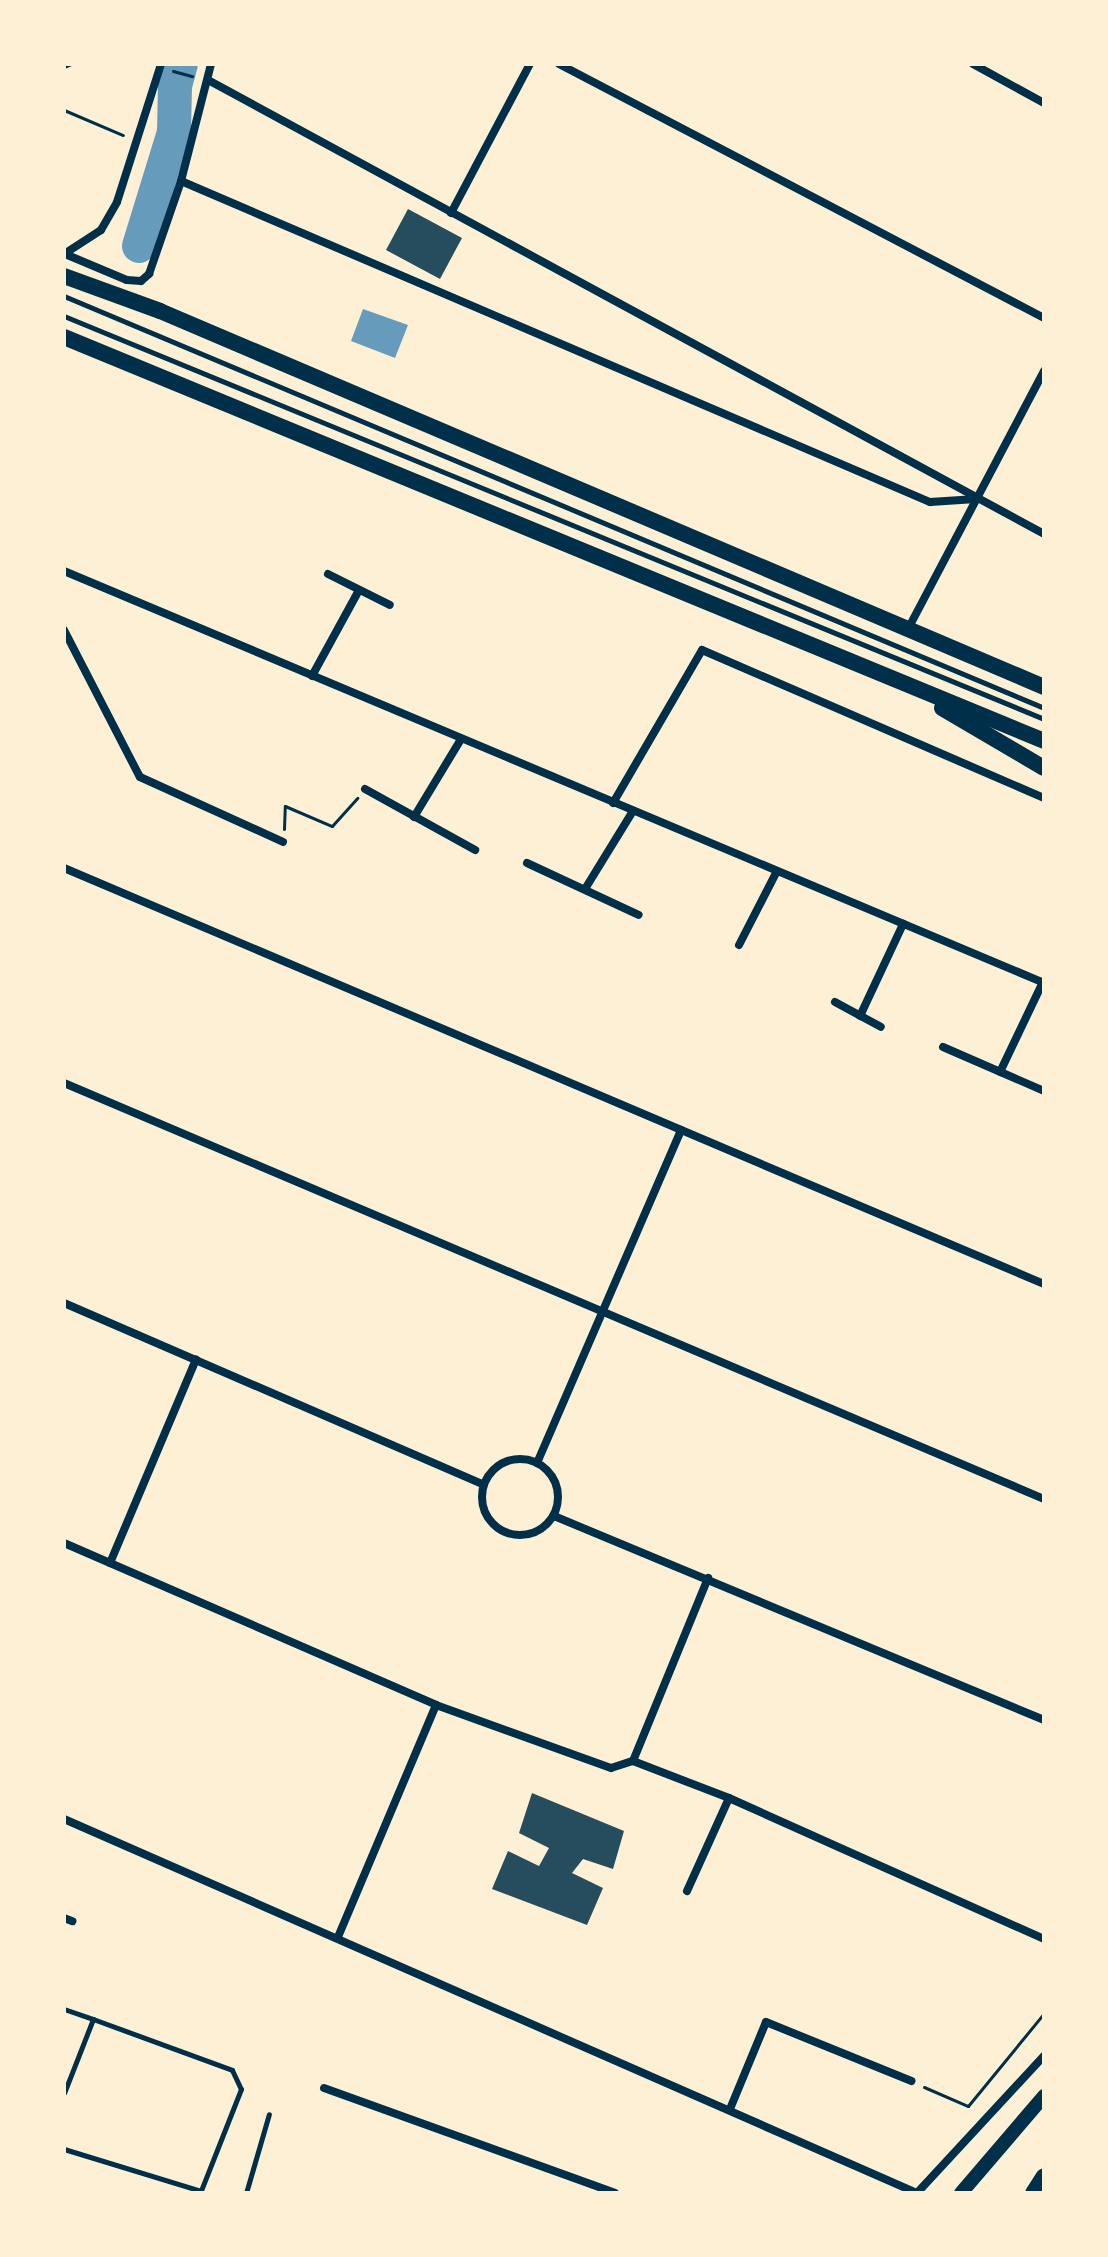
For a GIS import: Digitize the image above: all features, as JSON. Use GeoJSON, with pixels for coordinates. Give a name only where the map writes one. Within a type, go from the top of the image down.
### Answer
{"type":"FeatureCollection","features":[{"type":"Feature","properties":{"kind":"highway"},"geometry":{"type":"LineString","coordinates":[[64,276],[189,323],[1044,687]]}},
{"type":"Feature","properties":{"kind":"highway"},"geometry":{"type":"LineString","coordinates":[[64,337],[1044,741]]}},
{"type":"Feature","properties":{"kind":"highway"},"geometry":{"type":"LineString","coordinates":[[889,677],[1044,768]]}},
{"type":"Feature","properties":{"kind":"highway"},"geometry":{"type":"LineString","coordinates":[[1033,2193],[1044,2176]]}},
{"type":"Feature","properties":{"kind":"main road"},"geometry":{"type":"LineString","coordinates":[[961,2193],[1044,2096]]}},
{"type":"Feature","properties":{"kind":"street"},"geometry":{"type":"LineString","coordinates":[[65,254],[113,276],[141,281],[153,266],[181,181],[211,64]]}},
{"type":"Feature","properties":{"kind":"street"},"geometry":{"type":"LineString","coordinates":[[451,213],[530,64]]}},
{"type":"Feature","properties":{"kind":"street"},"geometry":{"type":"LineString","coordinates":[[559,64],[1044,318]]}},
{"type":"Feature","properties":{"kind":"street"},"geometry":{"type":"LineString","coordinates":[[973,64],[1044,103]]}},
{"type":"Feature","properties":{"kind":"street"},"geometry":{"type":"LineString","coordinates":[[65,254],[101,230],[117,202],[161,66]]}},
{"type":"Feature","properties":{"kind":"street"},"geometry":{"type":"LineString","coordinates":[[208,80],[1044,534]]}},
{"type":"Feature","properties":{"kind":"street"},"geometry":{"type":"LineString","coordinates":[[181,181],[930,502],[977,499]]}},
{"type":"Feature","properties":{"kind":"street"},"geometry":{"type":"LineString","coordinates":[[908,630],[1044,371]]}},
{"type":"Feature","properties":{"kind":"street"},"geometry":{"type":"LineString","coordinates":[[64,571],[1043,982],[1000,1072]]}},
{"type":"Feature","properties":{"kind":"street"},"geometry":{"type":"LineString","coordinates":[[328,574],[390,605]]}},
{"type":"Feature","properties":{"kind":"street"},"geometry":{"type":"LineString","coordinates":[[312,676],[359,590]]}},
{"type":"Feature","properties":{"kind":"street"},"geometry":{"type":"LineString","coordinates":[[64,630],[140,777],[283,842]]}},
{"type":"Feature","properties":{"kind":"street"},"geometry":{"type":"LineString","coordinates":[[613,803],[702,650],[1044,798]]}},
{"type":"Feature","properties":{"kind":"street"},"geometry":{"type":"LineString","coordinates":[[414,817],[461,739]]}},
{"type":"Feature","properties":{"kind":"street"},"geometry":{"type":"LineString","coordinates":[[365,789],[475,850]]}},
{"type":"Feature","properties":{"kind":"street"},"geometry":{"type":"LineString","coordinates":[[585,889],[633,811]]}},
{"type":"Feature","properties":{"kind":"street"},"geometry":{"type":"LineString","coordinates":[[527,863],[639,915]]}},
{"type":"Feature","properties":{"kind":"street"},"geometry":{"type":"LineString","coordinates":[[64,868],[1044,1284]]}},
{"type":"Feature","properties":{"kind":"street"},"geometry":{"type":"LineString","coordinates":[[739,945],[777,871]]}},
{"type":"Feature","properties":{"kind":"street"},"geometry":{"type":"LineString","coordinates":[[860,1016],[903,924]]}},
{"type":"Feature","properties":{"kind":"street"},"geometry":{"type":"LineString","coordinates":[[835,1002],[881,1027]]}},
{"type":"Feature","properties":{"kind":"street"},"geometry":{"type":"LineString","coordinates":[[943,1047],[1044,1091]]}},
{"type":"Feature","properties":{"kind":"street"},"geometry":{"type":"LineString","coordinates":[[64,1083],[1044,1499]]}},
{"type":"Feature","properties":{"kind":"street"},"geometry":{"type":"LineString","coordinates":[[537,1463],[681,1130]]}},
{"type":"Feature","properties":{"kind":"street"},"geometry":{"type":"LineString","coordinates":[[64,1303],[483,1484]]}},
{"type":"Feature","properties":{"kind":"street"},"geometry":{"type":"LineString","coordinates":[[110,1563],[196,1359]]}},
{"type":"Feature","properties":{"kind":"street"},"geometry":{"type":"LineString","coordinates":[[525,1459],[537,1463],[555,1480],[558,1504],[554,1516],[535,1533],[510,1534],[499,1529],[484,1510],[483,1484],[499,1464],[525,1459]]}},
{"type":"Feature","properties":{"kind":"street"},"geometry":{"type":"LineString","coordinates":[[554,1516],[1044,1720]]}},
{"type":"Feature","properties":{"kind":"street"},"geometry":{"type":"LineString","coordinates":[[64,1543],[436,1705],[611,1768],[633,1761],[729,1798],[1044,1939]]}},
{"type":"Feature","properties":{"kind":"street"},"geometry":{"type":"LineString","coordinates":[[633,1761],[708,1578]]}},
{"type":"Feature","properties":{"kind":"street"},"geometry":{"type":"LineString","coordinates":[[338,1937],[436,1705]]}},
{"type":"Feature","properties":{"kind":"street"},"geometry":{"type":"LineString","coordinates":[[687,1891],[729,1798]]}},
{"type":"Feature","properties":{"kind":"street"},"geometry":{"type":"LineString","coordinates":[[64,1819],[917,2193],[1044,2056]]}},
{"type":"Feature","properties":{"kind":"street"},"geometry":{"type":"LineString","coordinates":[[730,2109],[766,2022],[911,2081]]}},
{"type":"Feature","properties":{"kind":"street"},"geometry":{"type":"LineString","coordinates":[[324,2088],[615,2193]]}},
{"type":"Feature","properties":{"kind":"lane"},"geometry":{"type":"LineString","coordinates":[[64,296],[1044,708]]}},
{"type":"Feature","properties":{"kind":"lane"},"geometry":{"type":"LineString","coordinates":[[64,316],[1044,719]]}},
{"type":"Feature","properties":{"kind":"lane"},"geometry":{"type":"LineString","coordinates":[[64,2009],[232,2070],[241,2089],[200,2192],[64,2149]]}},
{"type":"Feature","properties":{"kind":"lane"},"geometry":{"type":"LineString","coordinates":[[64,2093],[93,2019]]}},
{"type":"Feature","properties":{"kind":"lane"},"geometry":{"type":"LineString","coordinates":[[246,2193],[269,2114]]}},
{"type":"Feature","properties":{"kind":"path"},"geometry":{"type":"LineString","coordinates":[[64,67],[71,64]]}},
{"type":"Feature","properties":{"kind":"path"},"geometry":{"type":"LineString","coordinates":[[161,66],[208,80]]}},
{"type":"Feature","properties":{"kind":"path"},"geometry":{"type":"LineString","coordinates":[[64,110],[137,141]]}},
{"type":"Feature","properties":{"kind":"path"},"geometry":{"type":"LineString","coordinates":[[283,842],[285,806],[332,826],[365,789]]}},
{"type":"Feature","properties":{"kind":"path"},"geometry":{"type":"LineString","coordinates":[[911,2081],[968,2106],[1044,2013]]}},
{"type":"Feature","properties":{"kind":"water"},"geometry":{"type":"Polygon","coordinates":[[[363,309],[408,325],[395,358],[351,341],[363,309]]]}},
{"type":"Feature","properties":{"kind":"building"},"geometry":{"type":"Polygon","coordinates":[[[408,209],[462,238],[440,279],[386,250],[408,209]]]}},
{"type":"Feature","properties":{"kind":"building"},"geometry":{"type":"Polygon","coordinates":[[[532,1793],[624,1831],[613,1869],[583,1859],[572,1873],[603,1888],[587,1925],[492,1889],[508,1851],[539,1866],[549,1848],[519,1833],[532,1793]]]}},
{"type":"Feature","properties":{"kind":"waterway"},"geometry":{"type":"LineString","coordinates":[[139,246],[174,132],[175,86],[181,64]]}}]}
